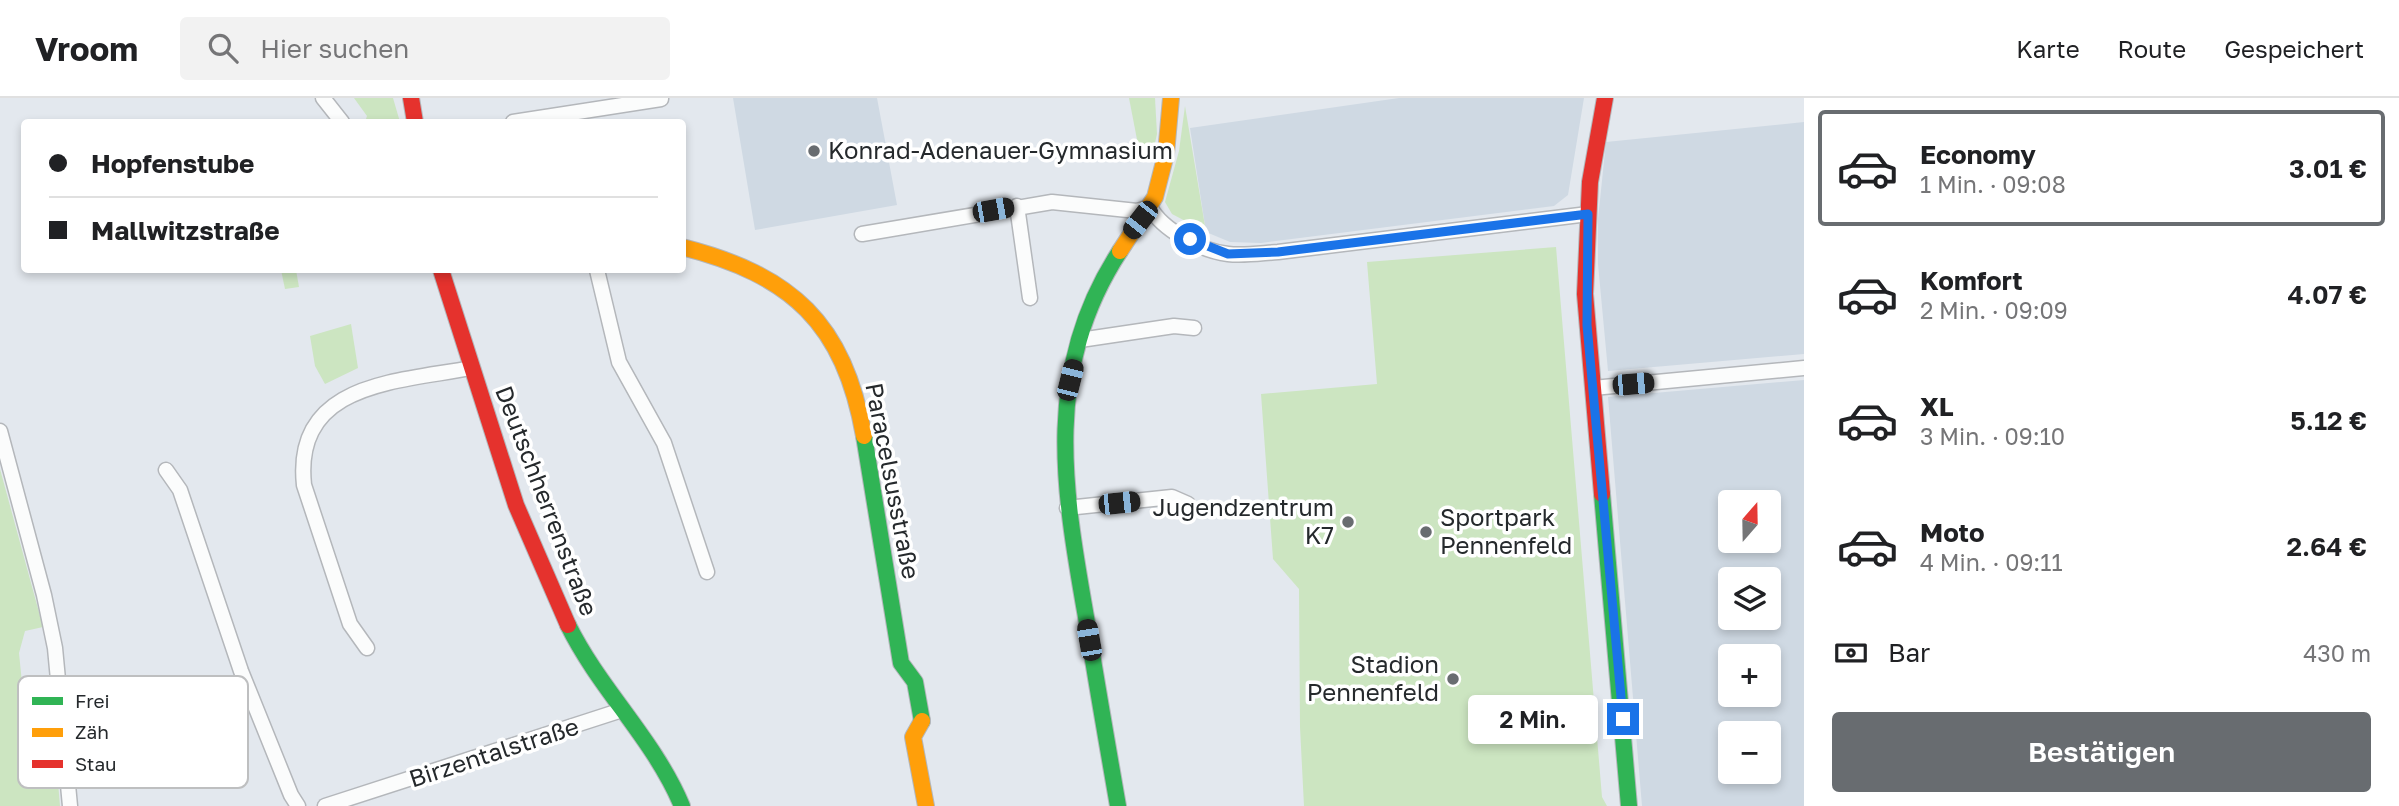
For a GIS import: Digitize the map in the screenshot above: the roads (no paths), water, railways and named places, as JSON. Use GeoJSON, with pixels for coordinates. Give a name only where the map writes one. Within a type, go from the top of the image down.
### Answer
{"type":"FeatureCollection","features":[{"type":"Feature","properties":{"kind":"street"},"geometry":{"type":"LineString","coordinates":[[323,98],[340,119]]}},
{"type":"Feature","properties":{"kind":"street"},"geometry":{"type":"LineString","coordinates":[[411,98],[414,119]]}},
{"type":"Feature","properties":{"kind":"street"},"geometry":{"type":"LineString","coordinates":[[1118,806],[1067,508],[1061,460],[1065,401],[1080,340],[1110,267],[1150,207],[1170,137],[1171,98]]}},
{"type":"Feature","properties":{"kind":"street"},"geometry":{"type":"LineString","coordinates":[[1605,98],[1594,150],[1585,294],[1629,806]]}},
{"type":"Feature","properties":{"kind":"street"},"geometry":{"type":"LineString","coordinates":[[532,119],[661,99]]}},
{"type":"Feature","properties":{"kind":"street"},"geometry":{"type":"LineString","coordinates":[[862,234],[1052,202],[1137,211],[1150,207]]}},
{"type":"Feature","properties":{"kind":"street"},"geometry":{"type":"LineString","coordinates":[[1017,206],[1030,298]]}},
{"type":"Feature","properties":{"kind":"street"},"geometry":{"type":"LineString","coordinates":[[1150,207],[1157,220],[1176,232],[1228,254],[1329,246],[1588,214]]}},
{"type":"Feature","properties":{"kind":"street","name":"Paracelsusstraße"},"geometry":{"type":"LineString","coordinates":[[686,248],[716,255],[751,268],[786,288],[830,337],[846,366],[866,450],[901,663],[915,682],[919,703],[922,721],[913,737],[926,806]]}},
{"type":"Feature","properties":{"kind":"street","name":"Deutschherrenstraße"},"geometry":{"type":"LineString","coordinates":[[442,273],[471,368],[536,550],[576,639],[622,710],[657,751],[682,806]]}},
{"type":"Feature","properties":{"kind":"street"},"geometry":{"type":"LineString","coordinates":[[598,273],[619,362],[664,443],[707,572]]}},
{"type":"Feature","properties":{"kind":"street"},"geometry":{"type":"LineString","coordinates":[[1080,340],[1174,326],[1194,328]]}},
{"type":"Feature","properties":{"kind":"street"},"geometry":{"type":"LineString","coordinates":[[367,648],[349,624],[304,485],[302,466],[307,445],[324,412],[332,404],[352,393],[471,368]]}},
{"type":"Feature","properties":{"kind":"street"},"geometry":{"type":"LineString","coordinates":[[1593,388],[1804,368]]}},
{"type":"Feature","properties":{"kind":"street"},"geometry":{"type":"LineString","coordinates":[[0,432],[44,595],[58,676]]}},
{"type":"Feature","properties":{"kind":"street"},"geometry":{"type":"LineString","coordinates":[[166,470],[180,490],[243,676]]}},
{"type":"Feature","properties":{"kind":"street"},"geometry":{"type":"LineString","coordinates":[[1067,508],[1172,497],[1188,504]]}},
{"type":"Feature","properties":{"kind":"street"},"geometry":{"type":"LineString","coordinates":[[248,688],[291,795],[298,806]]}},
{"type":"Feature","properties":{"kind":"street","name":"Birzentalstraße"},"geometry":{"type":"LineString","coordinates":[[325,806],[622,710]]}},
{"type":"Feature","properties":{"kind":"street"},"geometry":{"type":"LineString","coordinates":[[68,788],[70,806]]}},
{"type":"Feature","properties":{"kind":"place","name":"Konrad-Adenauer-Gymnasium"},"geometry":{"type":"Point","coordinates":[814,151]}},
{"type":"Feature","properties":{"kind":"place","name":"Jugendzentrum K7"},"geometry":{"type":"Point","coordinates":[1348,522]}},
{"type":"Feature","properties":{"kind":"place","name":"Sportpark Pennenfeld"},"geometry":{"type":"Point","coordinates":[1426,532]}},
{"type":"Feature","properties":{"kind":"place","name":"Stadion Pennenfeld"},"geometry":{"type":"Point","coordinates":[1453,679]}}]}
